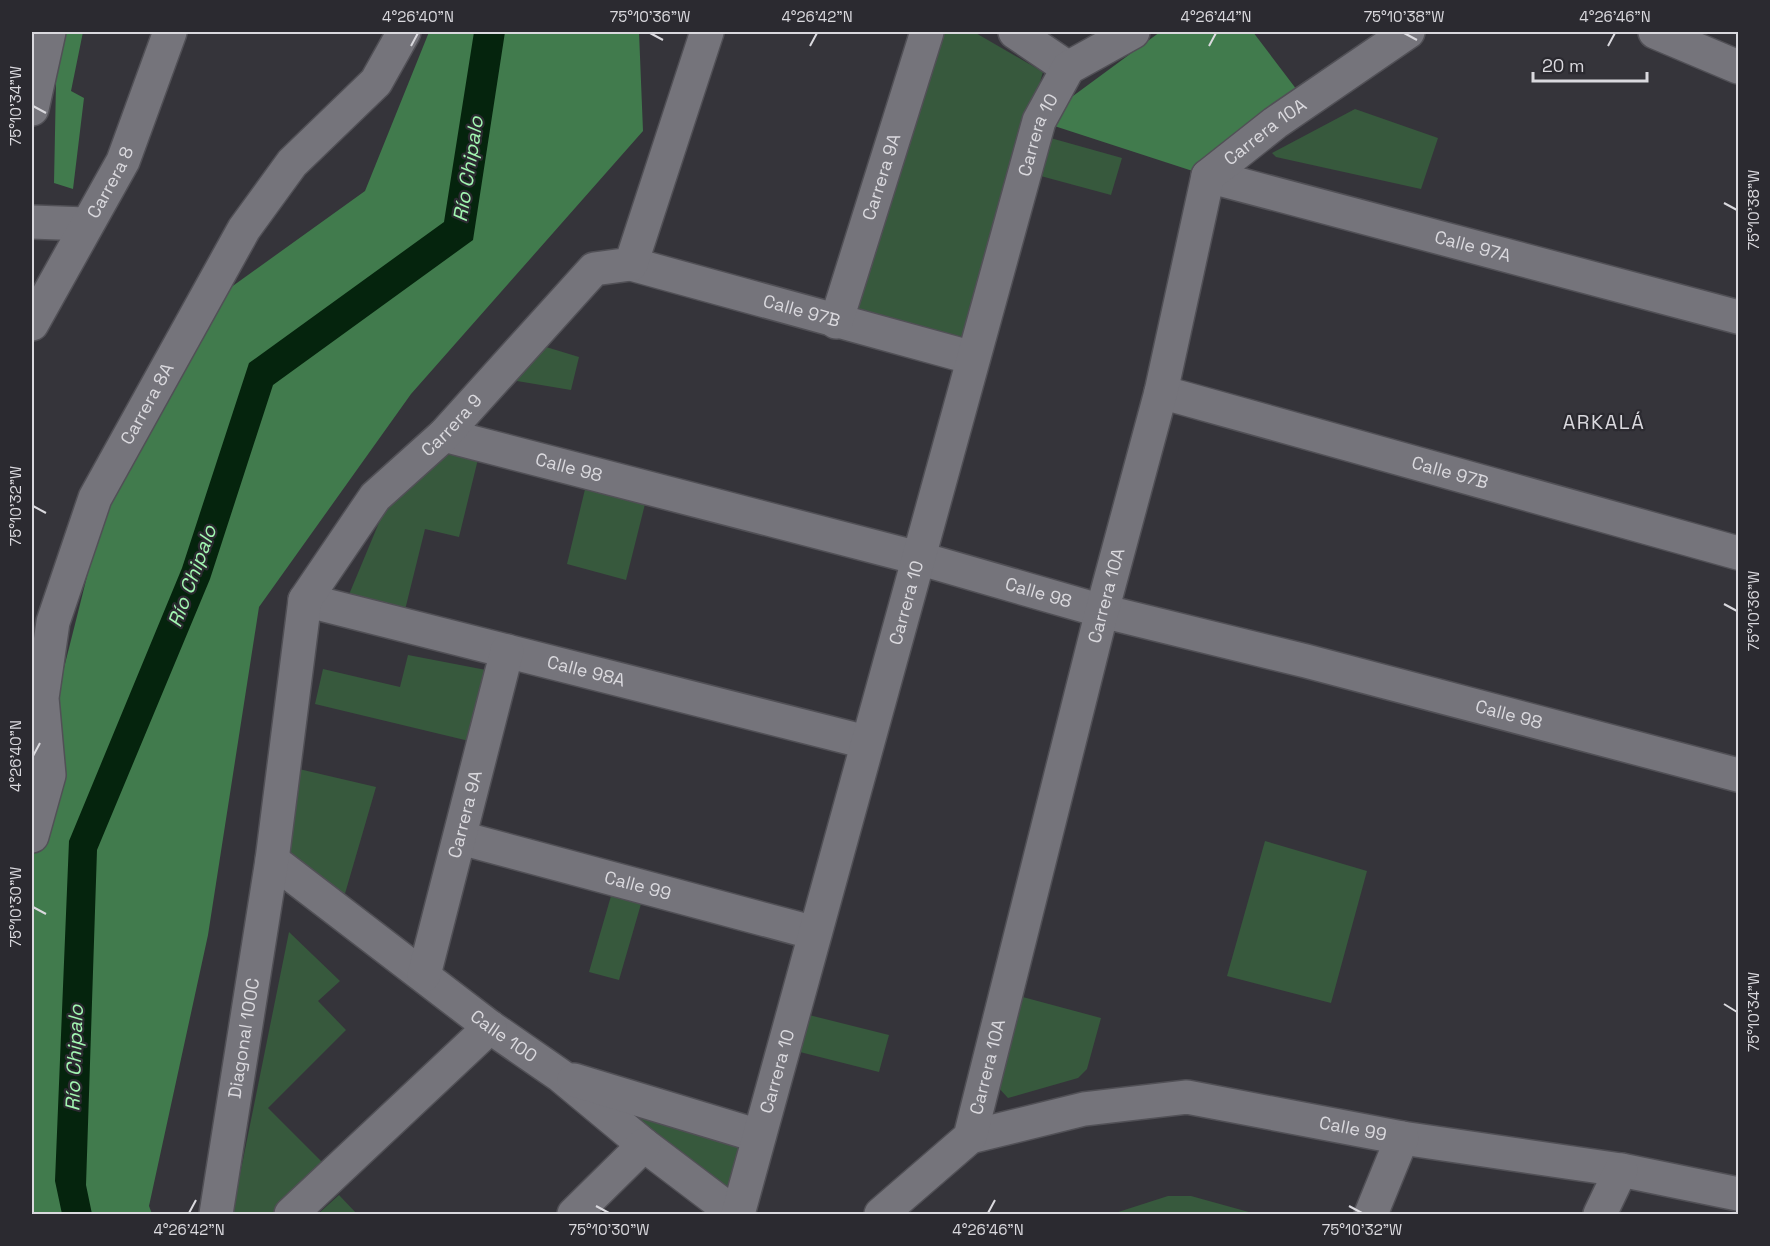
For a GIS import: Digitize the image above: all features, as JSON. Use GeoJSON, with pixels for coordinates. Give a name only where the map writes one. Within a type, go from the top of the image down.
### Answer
{"type":"FeatureCollection","features":[{"type":"Feature","properties":{"kind":"street"},"geometry":{"type":"LineString","coordinates":[[32,109],[49,32]]}},
{"type":"Feature","properties":{"kind":"street","name":"Carrera 8"},"geometry":{"type":"LineString","coordinates":[[32,324],[123,161],[170,32]]}},
{"type":"Feature","properties":{"kind":"street","name":"Carrera 8A"},"geometry":{"type":"LineString","coordinates":[[32,836],[49,775],[42,698],[53,622],[94,498],[244,229],[292,163],[376,82],[404,32]]}},
{"type":"Feature","properties":{"kind":"street"},"geometry":{"type":"LineString","coordinates":[[631,264],[707,32]]}},
{"type":"Feature","properties":{"kind":"street","name":"Carrera 9A"},"geometry":{"type":"LineString","coordinates":[[836,322],[927,32]]}},
{"type":"Feature","properties":{"kind":"street"},"geometry":{"type":"LineString","coordinates":[[1015,32],[1068,68],[1133,32]]}},
{"type":"Feature","properties":{"kind":"street","name":"Carrera 10A"},"geometry":{"type":"LineString","coordinates":[[881,1215],[970,1137],[1102,611],[1161,392],[1209,176],[1275,123],[1408,32]]}},
{"type":"Feature","properties":{"kind":"street"},"geometry":{"type":"LineString","coordinates":[[1655,32],[1738,67]]}},
{"type":"Feature","properties":{"kind":"street","name":"Carrera 10"},"geometry":{"type":"LineString","coordinates":[[736,1215],[1039,121],[1068,68]]}},
{"type":"Feature","properties":{"kind":"street","name":"Calle 97A"},"geometry":{"type":"LineString","coordinates":[[1209,176],[1738,318]]}},
{"type":"Feature","properties":{"kind":"street"},"geometry":{"type":"LineString","coordinates":[[32,222],[86,224]]}},
{"type":"Feature","properties":{"kind":"street","name":"Calle 97B"},"geometry":{"type":"LineString","coordinates":[[631,264],[836,322],[973,357]]}},
{"type":"Feature","properties":{"kind":"street","name":"Carrera 9"},"geometry":{"type":"LineString","coordinates":[[272,860],[305,600],[375,497],[444,435],[594,269],[631,264]]}},
{"type":"Feature","properties":{"kind":"street","name":"Calle 97B"},"geometry":{"type":"LineString","coordinates":[[1161,392],[1738,553]]}},
{"type":"Feature","properties":{"kind":"street","name":"Calle 98"},"geometry":{"type":"LineString","coordinates":[[444,435],[918,558],[1102,611],[1737,767]]}},
{"type":"Feature","properties":{"kind":"street","name":"Calle 98A"},"geometry":{"type":"LineString","coordinates":[[305,600],[866,742]]}},
{"type":"Feature","properties":{"kind":"street","name":"Carrera 9A"},"geometry":{"type":"LineString","coordinates":[[424,975],[461,838],[507,651]]}},
{"type":"Feature","properties":{"kind":"street","name":"Calle 99"},"geometry":{"type":"LineString","coordinates":[[461,838],[815,933]]}},
{"type":"Feature","properties":{"kind":"street","name":"Calle 100"},"geometry":{"type":"LineString","coordinates":[[272,860],[489,1027],[561,1076],[644,1145],[736,1215]]}},
{"type":"Feature","properties":{"kind":"street","name":"Diagonal 100C"},"geometry":{"type":"LineString","coordinates":[[216,1215],[272,860]]}},
{"type":"Feature","properties":{"kind":"street"},"geometry":{"type":"LineString","coordinates":[[291,1215],[489,1027]]}},
{"type":"Feature","properties":{"kind":"street"},"geometry":{"type":"LineString","coordinates":[[561,1076],[759,1136]]}},
{"type":"Feature","properties":{"kind":"street","name":"Calle 99"},"geometry":{"type":"LineString","coordinates":[[970,1137],[1084,1109],[1188,1097],[1402,1138],[1621,1170],[1738,1194]]}},
{"type":"Feature","properties":{"kind":"street"},"geometry":{"type":"LineString","coordinates":[[1371,1215],[1402,1138]]}},
{"type":"Feature","properties":{"kind":"street"},"geometry":{"type":"LineString","coordinates":[[574,1215],[644,1145]]}},
{"type":"Feature","properties":{"kind":"street"},"geometry":{"type":"LineString","coordinates":[[1600,1215],[1621,1170]]}},
{"type":"Feature","properties":{"kind":"shaded area"},"geometry":{"type":"Polygon","coordinates":[[[930,32],[974,32],[1043,72],[960,350],[845,315],[930,32]]]}},
{"type":"Feature","properties":{"kind":"shaded area"},"geometry":{"type":"Polygon","coordinates":[[[1355,109],[1438,138],[1421,189],[1276,157],[1272,153],[1355,109]]]}},
{"type":"Feature","properties":{"kind":"shaded area"},"geometry":{"type":"Polygon","coordinates":[[[1047,137],[1122,158],[1111,195],[1037,175],[1047,137]]]}},
{"type":"Feature","properties":{"kind":"shaded area"},"geometry":{"type":"Polygon","coordinates":[[[533,343],[579,357],[571,390],[505,379],[533,343]]]}},
{"type":"Feature","properties":{"kind":"shaded area"},"geometry":{"type":"Polygon","coordinates":[[[441,445],[479,455],[459,537],[425,529],[405,610],[348,597],[388,501],[441,445]]]}},
{"type":"Feature","properties":{"kind":"shaded area"},"geometry":{"type":"Polygon","coordinates":[[[587,481],[646,500],[626,580],[567,564],[587,481]]]}},
{"type":"Feature","properties":{"kind":"shaded area"},"geometry":{"type":"Polygon","coordinates":[[[408,655],[486,670],[469,741],[315,704],[323,669],[400,687],[408,655]]]}},
{"type":"Feature","properties":{"kind":"shaded area"},"geometry":{"type":"Polygon","coordinates":[[[299,769],[376,787],[344,897],[284,859],[299,769]]]}},
{"type":"Feature","properties":{"kind":"shaded area"},"geometry":{"type":"Polygon","coordinates":[[[1265,841],[1367,871],[1331,1003],[1227,976],[1265,841]]]}},
{"type":"Feature","properties":{"kind":"shaded area"},"geometry":{"type":"Polygon","coordinates":[[[611,896],[641,904],[619,980],[589,972],[611,896]]]}},
{"type":"Feature","properties":{"kind":"shaded area"},"geometry":{"type":"Polygon","coordinates":[[[289,932],[340,981],[318,1001],[346,1030],[268,1108],[326,1166],[277,1214],[232,1214],[289,932]]]}},
{"type":"Feature","properties":{"kind":"shaded area"},"geometry":{"type":"Polygon","coordinates":[[[1019,996],[1101,1018],[1087,1069],[1078,1078],[1008,1098],[996,1085],[1019,996]]]}},
{"type":"Feature","properties":{"kind":"shaded area"},"geometry":{"type":"Polygon","coordinates":[[[805,1014],[889,1035],[879,1072],[796,1051],[805,1014]]]}},
{"type":"Feature","properties":{"kind":"shaded area"},"geometry":{"type":"Polygon","coordinates":[[[561,1076],[759,1136],[738,1214],[561,1076]]]}},
{"type":"Feature","properties":{"kind":"shaded area"},"geometry":{"type":"Polygon","coordinates":[[[339,1195],[357,1214],[318,1214],[339,1195]]]}},
{"type":"Feature","properties":{"kind":"shaded area"},"geometry":{"type":"Polygon","coordinates":[[[1168,1196],[1191,1196],[1256,1214],[1112,1214],[1168,1196]]]}},
{"type":"Feature","properties":{"kind":"green space"},"geometry":{"type":"Polygon","coordinates":[[[57,32],[83,32],[71,91],[84,98],[73,189],[54,183],[57,32]]]}},
{"type":"Feature","properties":{"kind":"green space"},"geometry":{"type":"Polygon","coordinates":[[[429,32],[639,32],[643,131],[411,394],[259,607],[208,935],[149,1206],[152,1214],[33,1214],[32,795],[104,509],[216,298],[365,191],[429,32]]]}},
{"type":"Feature","properties":{"kind":"green space"},"geometry":{"type":"Polygon","coordinates":[[[1160,32],[1253,32],[1300,94],[1208,176],[1039,121],[1160,32]]]}},
{"type":"Feature","properties":{"kind":"water","name":"Río Chipalo"},"geometry":{"type":"Polygon","coordinates":[[[474,32],[505,32],[473,240],[273,385],[210,579],[97,850],[86,1185],[92,1214],[62,1214],[55,1181],[69,841],[182,568],[249,363],[444,222],[474,32]]]}},
{"type":"Feature","properties":{"kind":"district","name":"ARKALÁ"},"geometry":{"type":"Point","coordinates":[1604,422]}}]}
